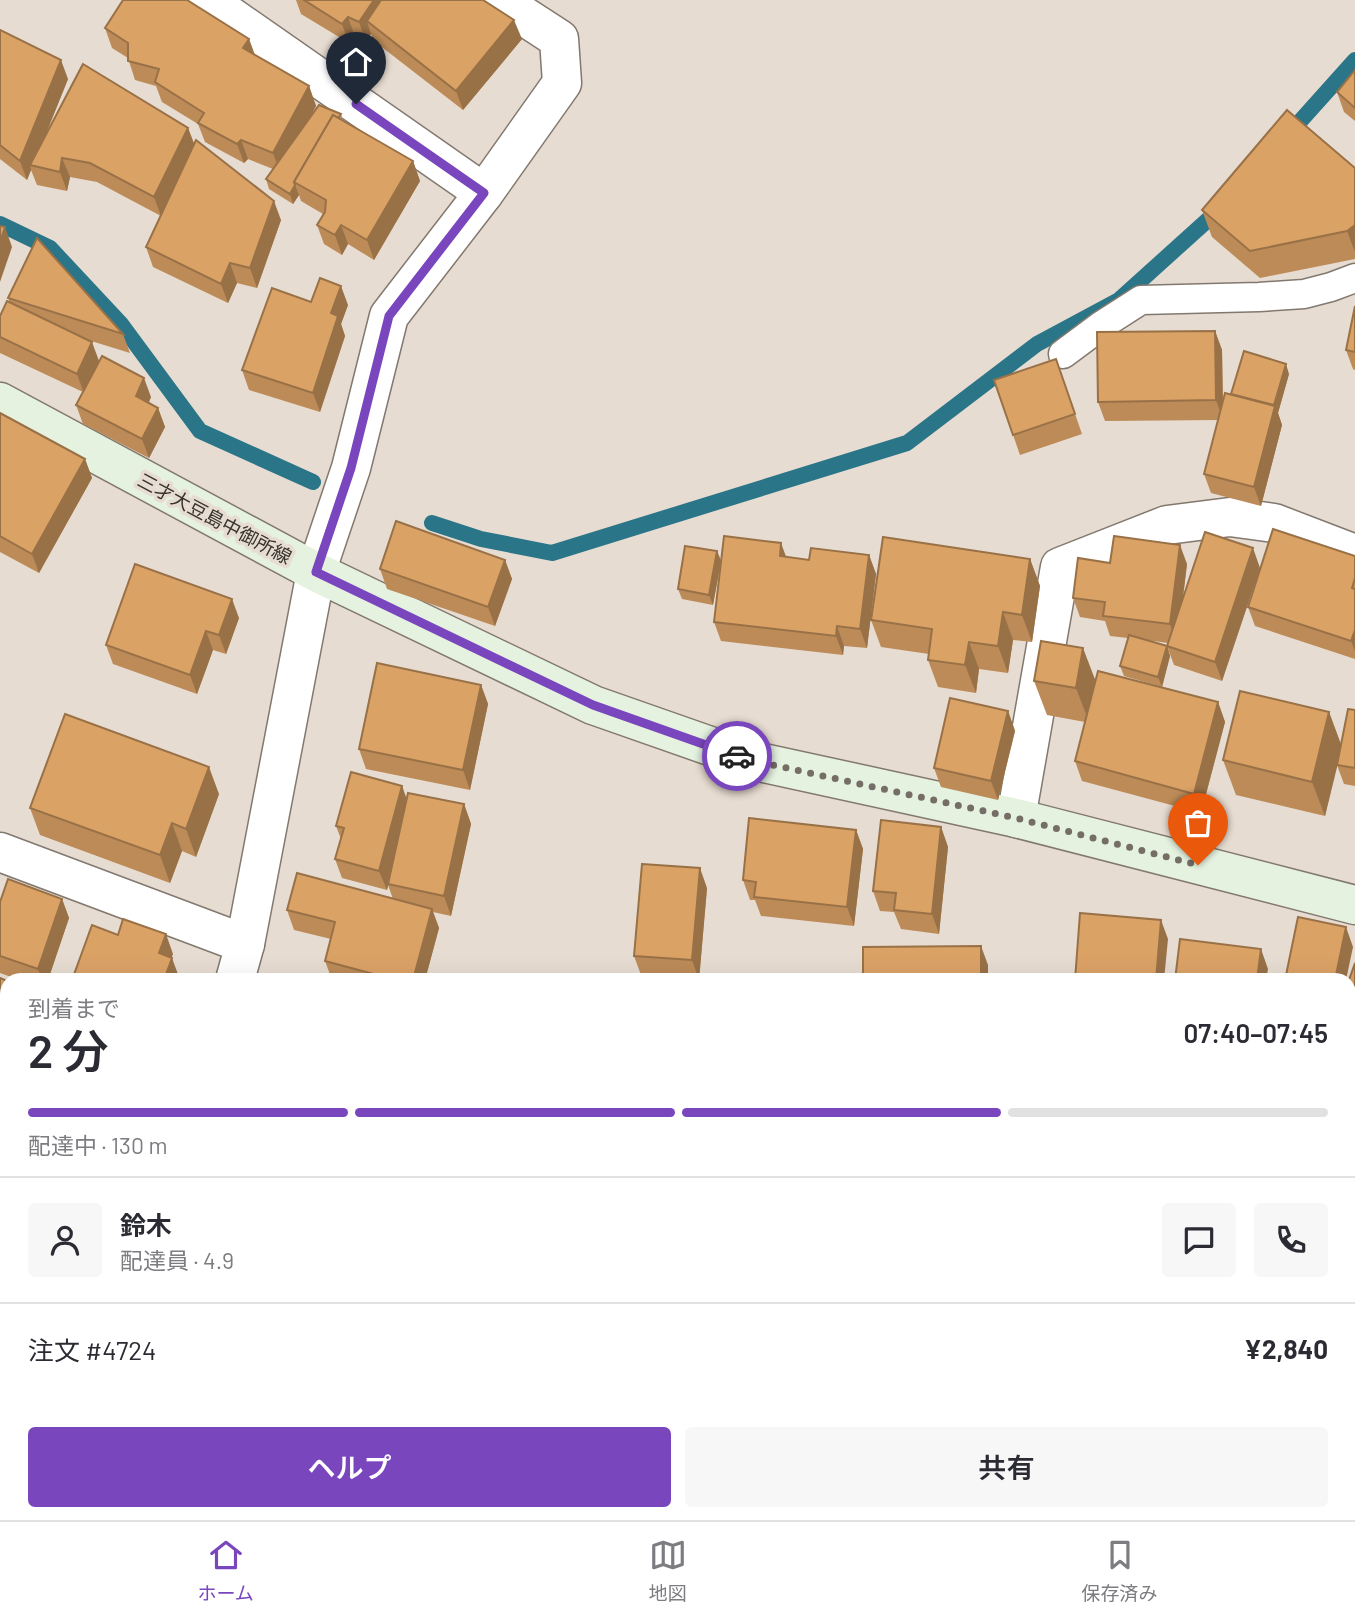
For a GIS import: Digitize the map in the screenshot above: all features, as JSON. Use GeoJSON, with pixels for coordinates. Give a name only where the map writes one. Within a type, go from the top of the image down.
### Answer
{"type":"FeatureCollection","features":[{"type":"Feature","properties":{"kind":"main road","name":"三才大豆島中御所線"},"geometry":{"type":"LineString","coordinates":[[0,402],[316,572],[593,705],[750,760],[1016,818],[1355,905]]}},
{"type":"Feature","properties":{"kind":"street"},"geometry":{"type":"LineString","coordinates":[[207,0],[484,193]]}},
{"type":"Feature","properties":{"kind":"street"},"geometry":{"type":"LineString","coordinates":[[0,852],[240,962],[316,572],[351,468],[389,316],[484,193],[562,83],[559,39],[499,0]]}},
{"type":"Feature","properties":{"kind":"street"},"geometry":{"type":"LineString","coordinates":[[1016,818],[1060,567],[1167,525],[1230,517],[1274,523],[1355,554]]}},
{"type":"Feature","properties":{"kind":"lane"},"geometry":{"type":"LineString","coordinates":[[1063,354],[1141,300],[1304,294],[1331,288],[1355,278]]}},
{"type":"Feature","properties":{"kind":"building"},"geometry":{"type":"Polygon","coordinates":[[[123,0],[187,0],[249,39],[243,48],[309,86],[273,153],[241,140],[237,144],[198,123],[204,113],[155,82],[159,69],[128,61],[128,43],[105,28],[123,0]]]}},
{"type":"Feature","properties":{"kind":"building"},"geometry":{"type":"Polygon","coordinates":[[[304,0],[374,0],[359,22],[348,17],[342,24],[304,0]]]}},
{"type":"Feature","properties":{"kind":"building"},"geometry":{"type":"Polygon","coordinates":[[[381,0],[483,0],[514,20],[456,91],[367,21],[381,0]]]}},
{"type":"Feature","properties":{"kind":"building"},"geometry":{"type":"Polygon","coordinates":[[[0,30],[61,60],[20,161],[0,145],[0,30]]]}},
{"type":"Feature","properties":{"kind":"building"},"geometry":{"type":"Polygon","coordinates":[[[83,64],[188,128],[154,197],[90,163],[62,158],[60,172],[30,165],[83,64]]]}},
{"type":"Feature","properties":{"kind":"building"},"geometry":{"type":"Polygon","coordinates":[[[1355,70],[1355,108],[1337,92],[1355,70]]]}},
{"type":"Feature","properties":{"kind":"building"},"geometry":{"type":"Polygon","coordinates":[[[319,105],[341,114],[338,118],[333,115],[294,182],[290,194],[266,179],[319,105]]]}},
{"type":"Feature","properties":{"kind":"building"},"geometry":{"type":"Polygon","coordinates":[[[1287,110],[1355,168],[1355,225],[1347,231],[1250,251],[1202,210],[1287,110]]]}},
{"type":"Feature","properties":{"kind":"building"},"geometry":{"type":"Polygon","coordinates":[[[333,115],[413,161],[367,240],[341,225],[335,235],[317,225],[325,212],[326,200],[294,182],[333,115]]]}},
{"type":"Feature","properties":{"kind":"building"},"geometry":{"type":"Polygon","coordinates":[[[196,140],[274,201],[250,268],[230,263],[221,284],[146,247],[196,140]]]}},
{"type":"Feature","properties":{"kind":"building"},"geometry":{"type":"Polygon","coordinates":[[[0,226],[5,227],[0,242],[0,226]]]}},
{"type":"Feature","properties":{"kind":"building"},"geometry":{"type":"Polygon","coordinates":[[[37,238],[123,334],[8,298],[37,238]]]}},
{"type":"Feature","properties":{"kind":"building"},"geometry":{"type":"Polygon","coordinates":[[[320,278],[341,286],[331,313],[338,316],[313,393],[242,370],[272,288],[311,302],[320,278]]]}},
{"type":"Feature","properties":{"kind":"building"},"geometry":{"type":"Polygon","coordinates":[[[7,301],[92,342],[77,374],[0,337],[0,316],[7,301]]]}},
{"type":"Feature","properties":{"kind":"building"},"geometry":{"type":"Polygon","coordinates":[[[1355,306],[1355,352],[1346,350],[1355,306]]]}},
{"type":"Feature","properties":{"kind":"building"},"geometry":{"type":"Polygon","coordinates":[[[1215,331],[1216,400],[1098,402],[1097,332],[1215,331]]]}},
{"type":"Feature","properties":{"kind":"building"},"geometry":{"type":"Polygon","coordinates":[[[1244,351],[1286,364],[1274,405],[1231,394],[1244,351]]]}},
{"type":"Feature","properties":{"kind":"building"},"geometry":{"type":"Polygon","coordinates":[[[102,356],[144,378],[136,396],[158,408],[142,439],[76,405],[102,356]]]}},
{"type":"Feature","properties":{"kind":"building"},"geometry":{"type":"Polygon","coordinates":[[[1056,359],[1075,414],[1013,435],[994,380],[1056,359]]]}},
{"type":"Feature","properties":{"kind":"building"},"geometry":{"type":"Polygon","coordinates":[[[1225,393],[1275,406],[1254,487],[1204,474],[1225,393]]]}},
{"type":"Feature","properties":{"kind":"building"},"geometry":{"type":"Polygon","coordinates":[[[0,413],[85,459],[32,554],[0,536],[0,413]]]}},
{"type":"Feature","properties":{"kind":"building"},"geometry":{"type":"Polygon","coordinates":[[[396,521],[505,560],[488,607],[380,569],[396,521]]]}},
{"type":"Feature","properties":{"kind":"building"},"geometry":{"type":"Polygon","coordinates":[[[1273,529],[1355,556],[1352,588],[1355,589],[1355,630],[1351,641],[1248,607],[1273,529]]]}},
{"type":"Feature","properties":{"kind":"building"},"geometry":{"type":"Polygon","coordinates":[[[1205,532],[1253,548],[1215,662],[1167,646],[1205,532]]]}},
{"type":"Feature","properties":{"kind":"building"},"geometry":{"type":"Polygon","coordinates":[[[724,536],[781,543],[780,556],[809,560],[811,548],[869,555],[860,629],[837,626],[836,636],[714,622],[724,536]]]}},
{"type":"Feature","properties":{"kind":"building"},"geometry":{"type":"Polygon","coordinates":[[[1114,536],[1180,545],[1170,624],[1103,616],[1105,602],[1073,598],[1078,558],[1110,563],[1114,536]]]}},
{"type":"Feature","properties":{"kind":"building"},"geometry":{"type":"Polygon","coordinates":[[[883,537],[1030,559],[1022,615],[1003,612],[998,646],[969,642],[965,665],[928,660],[932,629],[871,620],[883,537]]]}},
{"type":"Feature","properties":{"kind":"building"},"geometry":{"type":"Polygon","coordinates":[[[685,546],[717,551],[709,595],[678,589],[685,546]]]}},
{"type":"Feature","properties":{"kind":"building"},"geometry":{"type":"Polygon","coordinates":[[[135,564],[232,599],[219,635],[206,631],[190,675],[106,645],[135,564]]]}},
{"type":"Feature","properties":{"kind":"building"},"geometry":{"type":"Polygon","coordinates":[[[1129,635],[1167,646],[1158,677],[1120,666],[1129,635]]]}},
{"type":"Feature","properties":{"kind":"building"},"geometry":{"type":"Polygon","coordinates":[[[1041,641],[1083,648],[1076,688],[1034,681],[1041,641]]]}},
{"type":"Feature","properties":{"kind":"building"},"geometry":{"type":"Polygon","coordinates":[[[377,663],[481,685],[463,770],[359,749],[377,663]]]}},
{"type":"Feature","properties":{"kind":"building"},"geometry":{"type":"Polygon","coordinates":[[[1098,671],[1218,702],[1194,794],[1075,761],[1098,671]]]}},
{"type":"Feature","properties":{"kind":"building"},"geometry":{"type":"Polygon","coordinates":[[[1240,691],[1329,712],[1312,782],[1223,760],[1240,691]]]}},
{"type":"Feature","properties":{"kind":"building"},"geometry":{"type":"Polygon","coordinates":[[[950,698],[1008,711],[991,781],[934,768],[950,698]]]}},
{"type":"Feature","properties":{"kind":"building"},"geometry":{"type":"Polygon","coordinates":[[[1348,709],[1355,710],[1355,768],[1337,765],[1348,709]]]}},
{"type":"Feature","properties":{"kind":"building"},"geometry":{"type":"Polygon","coordinates":[[[65,714],[209,767],[186,829],[172,823],[160,855],[30,808],[65,714]]]}},
{"type":"Feature","properties":{"kind":"building"},"geometry":{"type":"Polygon","coordinates":[[[351,772],[402,786],[379,871],[335,859],[344,828],[336,826],[351,772]]]}},
{"type":"Feature","properties":{"kind":"building"},"geometry":{"type":"Polygon","coordinates":[[[408,793],[464,804],[444,896],[388,884],[408,793]]]}},
{"type":"Feature","properties":{"kind":"building"},"geometry":{"type":"Polygon","coordinates":[[[749,818],[856,830],[847,907],[754,897],[756,882],[743,880],[749,818]]]}},
{"type":"Feature","properties":{"kind":"building"},"geometry":{"type":"Polygon","coordinates":[[[881,820],[941,827],[932,914],[894,910],[896,893],[873,891],[881,820]]]}},
{"type":"Feature","properties":{"kind":"building"},"geometry":{"type":"Polygon","coordinates":[[[642,864],[700,868],[692,960],[634,956],[642,864]]]}},
{"type":"Feature","properties":{"kind":"building"},"geometry":{"type":"Polygon","coordinates":[[[297,873],[432,909],[415,973],[370,973],[325,961],[335,922],[287,910],[297,873]]]}},
{"type":"Feature","properties":{"kind":"building"},"geometry":{"type":"Polygon","coordinates":[[[8,879],[62,899],[38,969],[0,956],[0,902],[8,879]]]}},
{"type":"Feature","properties":{"kind":"building"},"geometry":{"type":"Polygon","coordinates":[[[1080,913],[1161,920],[1157,973],[1076,973],[1080,913]]]}},
{"type":"Feature","properties":{"kind":"building"},"geometry":{"type":"Polygon","coordinates":[[[1298,917],[1346,927],[1336,973],[1286,973],[1298,917]]]}},
{"type":"Feature","properties":{"kind":"building"},"geometry":{"type":"Polygon","coordinates":[[[123,919],[166,934],[159,953],[172,958],[167,973],[75,973],[92,925],[118,935],[123,919]]]}},
{"type":"Feature","properties":{"kind":"building"},"geometry":{"type":"Polygon","coordinates":[[[1180,939],[1261,949],[1258,973],[1176,973],[1180,939]]]}},
{"type":"Feature","properties":{"kind":"building"},"geometry":{"type":"Polygon","coordinates":[[[981,946],[981,973],[863,973],[863,947],[981,946]]]}},
{"type":"Feature","properties":{"kind":"waterway"},"geometry":{"type":"LineString","coordinates":[[1286,137],[1355,60]]}},
{"type":"Feature","properties":{"kind":"waterway"},"geometry":{"type":"LineString","coordinates":[[432,523],[481,539],[552,553],[907,443],[1037,344],[1119,300],[1221,208]]}},
{"type":"Feature","properties":{"kind":"waterway"},"geometry":{"type":"LineString","coordinates":[[0,224],[50,248],[121,324],[200,431],[313,482]]}},
{"type":"Feature","properties":{"kind":"way so far"},"geometry":{"type":"LineString","coordinates":[[737,756],[1016,818],[1198,865]]}},
{"type":"Feature","properties":{"kind":"route"},"geometry":{"type":"LineString","coordinates":[[356,104],[484,193],[389,316],[351,468],[316,572],[593,705],[737,756]]}}]}
